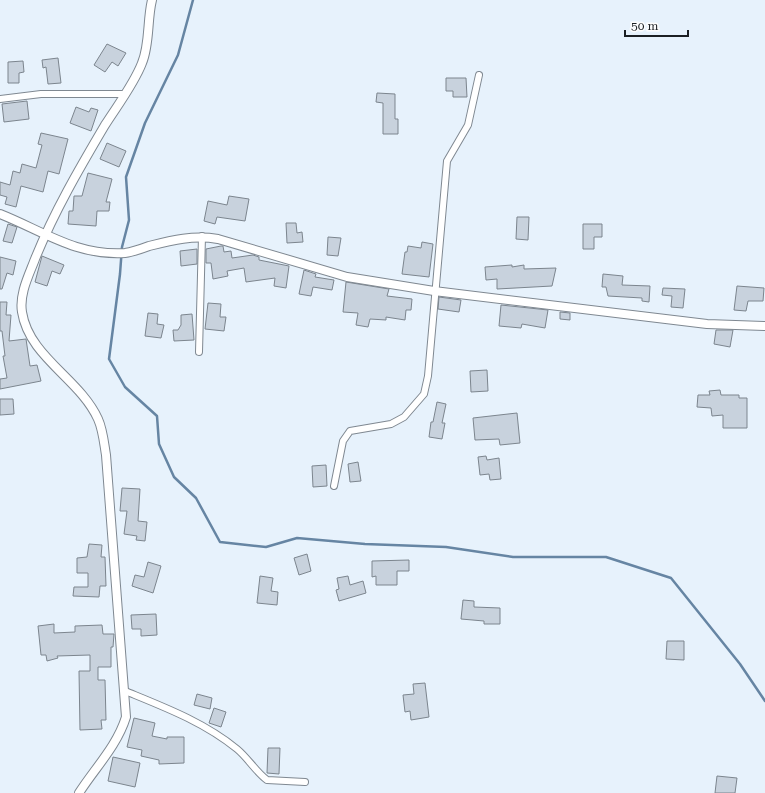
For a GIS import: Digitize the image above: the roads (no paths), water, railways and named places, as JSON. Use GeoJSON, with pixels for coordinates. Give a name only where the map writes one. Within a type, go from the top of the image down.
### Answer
{"type":"FeatureCollection","features":[{"type":"Feature","properties":{"kind":"street"},"geometry":{"type":"LineString","coordinates":[[79,793],[113,747],[126,717],[103,434],[98,419],[90,405],[78,389],[50,361],[30,336],[24,323],[22,310],[27,280],[45,235],[74,177],[143,61],[152,0]]}},
{"type":"Feature","properties":{"kind":"street"},"geometry":{"type":"LineString","coordinates":[[334,486],[343,441],[350,431],[391,424],[404,418],[424,394],[428,376],[434,292],[447,161],[468,125],[479,75]]}},
{"type":"Feature","properties":{"kind":"street"},"geometry":{"type":"LineString","coordinates":[[0,99],[41,94],[123,94]]}},
{"type":"Feature","properties":{"kind":"street"},"geometry":{"type":"LineString","coordinates":[[0,214],[60,242],[80,249],[114,253],[126,252],[174,240],[202,236],[218,239],[347,277],[434,292],[708,324],[765,326]]}},
{"type":"Feature","properties":{"kind":"street"},"geometry":{"type":"LineString","coordinates":[[199,352],[202,236]]}},
{"type":"Feature","properties":{"kind":"street"},"geometry":{"type":"LineString","coordinates":[[125,691],[178,713],[200,724],[237,749],[267,780],[305,782]]}},
{"type":"Feature","properties":{"kind":"waterway"},"geometry":{"type":"LineString","coordinates":[[193,0],[178,55],[145,123],[126,177],[129,220],[122,247],[109,359],[125,387],[157,416],[159,444],[174,477],[196,498],[220,542],[266,547],[297,538],[365,544],[446,547],[513,557],[606,557],[671,578],[740,664],[765,701]]}}]}
